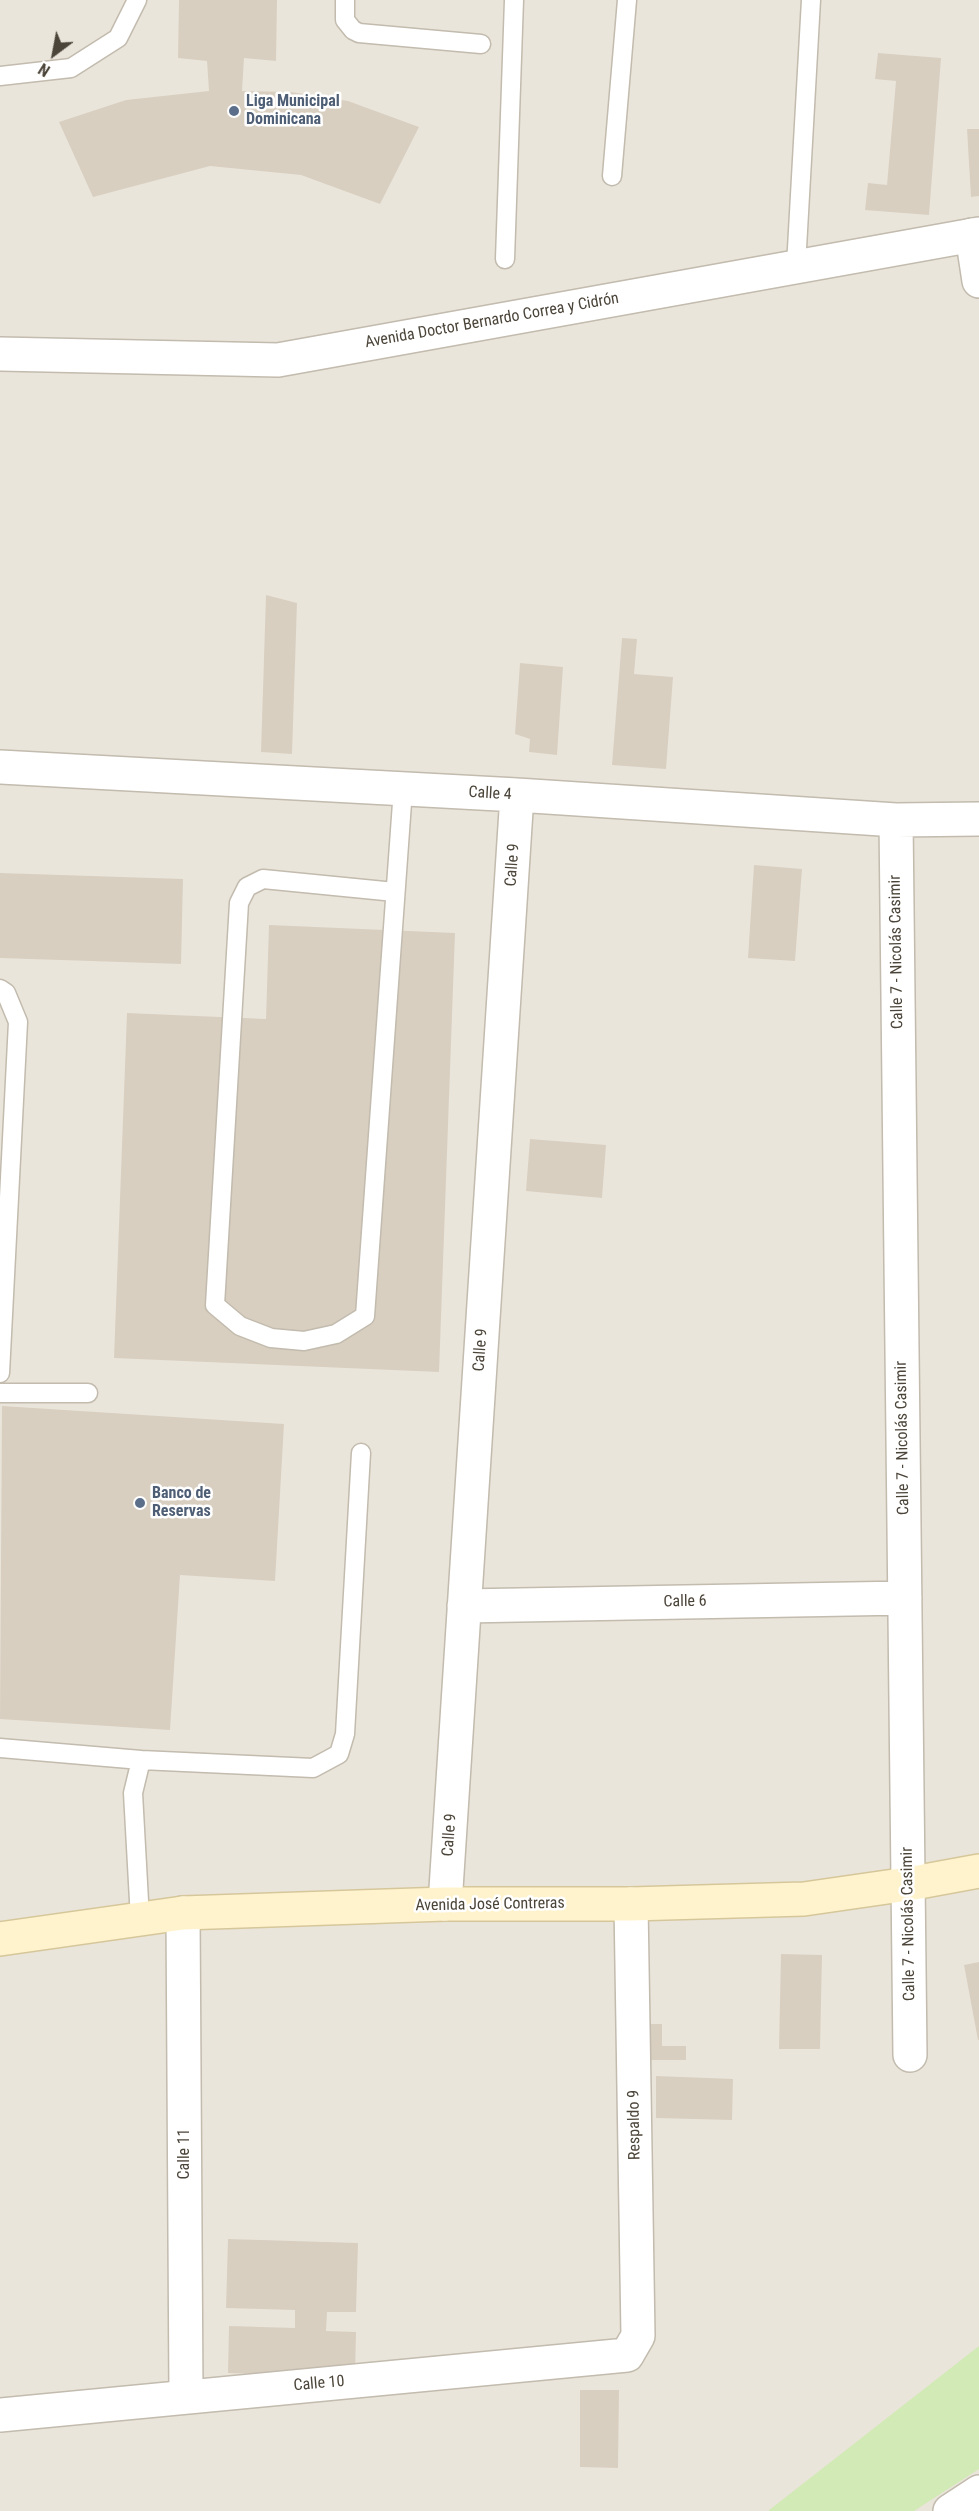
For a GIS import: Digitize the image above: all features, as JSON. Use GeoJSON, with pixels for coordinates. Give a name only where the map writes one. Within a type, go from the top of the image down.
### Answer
{"type":"FeatureCollection","features":[{"type":"Feature","properties":{"kind":"main road","name":"Avenida José Contreras"},"geometry":{"type":"LineString","coordinates":[[0,1940],[183,1913],[445,1904],[631,1904],[804,1899],[979,1871]]}},
{"type":"Feature","properties":{"kind":"street","name":"Avenida Doctor Bernardo Correa y Cidrón"},"geometry":{"type":"LineString","coordinates":[[0,354],[278,360],[975,234]]}},
{"type":"Feature","properties":{"kind":"street"},"geometry":{"type":"LineString","coordinates":[[975,234],[979,281]]}},
{"type":"Feature","properties":{"kind":"street","name":"Calle 4"},"geometry":{"type":"LineString","coordinates":[[0,767],[517,795],[896,820],[979,819]]}},
{"type":"Feature","properties":{"kind":"street","name":"Calle 9"},"geometry":{"type":"LineString","coordinates":[[445,1904],[517,795]]}},
{"type":"Feature","properties":{"kind":"street","name":"Calle 7 - Nicolás Casimir"},"geometry":{"type":"LineString","coordinates":[[896,820],[910,2055]]}},
{"type":"Feature","properties":{"kind":"street","name":"Calle 6"},"geometry":{"type":"LineString","coordinates":[[464,1606],[905,1598]]}},
{"type":"Feature","properties":{"kind":"street","name":"Respaldo 9"},"geometry":{"type":"LineString","coordinates":[[631,1904],[638,2336],[634,2346]]}},
{"type":"Feature","properties":{"kind":"street","name":"Calle 11"},"geometry":{"type":"LineString","coordinates":[[183,1913],[186,2396]]}},
{"type":"Feature","properties":{"kind":"street","name":"Calle 10"},"geometry":{"type":"LineString","coordinates":[[0,2415],[627,2355],[634,2346]]}},
{"type":"Feature","properties":{"kind":"street"},"geometry":{"type":"LineString","coordinates":[[950,2511],[979,2492]]}},
{"type":"Feature","properties":{"kind":"lane"},"geometry":{"type":"LineString","coordinates":[[0,76],[71,68],[118,38],[136,0]]}},
{"type":"Feature","properties":{"kind":"lane"},"geometry":{"type":"LineString","coordinates":[[345,0],[345,20],[353,30],[359,33],[482,44]]}},
{"type":"Feature","properties":{"kind":"lane"},"geometry":{"type":"LineString","coordinates":[[505,259],[514,0]]}},
{"type":"Feature","properties":{"kind":"lane"},"geometry":{"type":"LineString","coordinates":[[612,177],[627,0]]}},
{"type":"Feature","properties":{"kind":"lane"},"geometry":{"type":"LineString","coordinates":[[796,266],[811,0]]}},
{"type":"Feature","properties":{"kind":"lane"},"geometry":{"type":"LineString","coordinates":[[395,892],[263,879],[247,888],[239,903],[215,1305],[240,1326],[271,1338],[304,1341],[336,1334],[365,1316],[403,789]]}},
{"type":"Feature","properties":{"kind":"lane"},"geometry":{"type":"LineString","coordinates":[[0,989],[6,993],[18,1022],[0,1372]]}},
{"type":"Feature","properties":{"kind":"lane"},"geometry":{"type":"LineString","coordinates":[[0,1393],[88,1393]]}},
{"type":"Feature","properties":{"kind":"lane"},"geometry":{"type":"LineString","coordinates":[[0,1748],[141,1760],[313,1768],[339,1754],[345,1734],[361,1453]]}},
{"type":"Feature","properties":{"kind":"lane"},"geometry":{"type":"LineString","coordinates":[[140,1919],[133,1793],[141,1760]]}},
{"type":"Feature","properties":{"kind":"shaded area"},"geometry":{"type":"Polygon","coordinates":[[[0,0],[979,0],[979,2511],[0,2511],[0,0]]]}},
{"type":"Feature","properties":{"kind":"green space"},"geometry":{"type":"Polygon","coordinates":[[[979,2346],[979,2469],[914,2511],[768,2511],[979,2346]]]}},
{"type":"Feature","properties":{"kind":"building","name":"Liga Municipal Dominicana"},"geometry":{"type":"Polygon","coordinates":[[[179,0],[277,0],[276,61],[244,58],[242,91],[291,92],[348,101],[419,127],[380,204],[301,175],[210,166],[93,197],[59,122],[126,100],[209,91],[207,61],[178,58],[179,0]]]}},
{"type":"Feature","properties":{"kind":"building"},"geometry":{"type":"Polygon","coordinates":[[[878,53],[941,58],[929,215],[865,210],[868,183],[887,185],[896,81],[875,79],[878,53]]]}},
{"type":"Feature","properties":{"kind":"building"},"geometry":{"type":"Polygon","coordinates":[[[967,129],[979,129],[979,196],[971,197],[967,129]]]}},
{"type":"Feature","properties":{"kind":"building"},"geometry":{"type":"Polygon","coordinates":[[[266,595],[297,603],[292,754],[261,752],[266,595]]]}},
{"type":"Feature","properties":{"kind":"building"},"geometry":{"type":"Polygon","coordinates":[[[622,638],[637,639],[634,674],[673,677],[666,769],[612,765],[622,638]]]}},
{"type":"Feature","properties":{"kind":"building"},"geometry":{"type":"Polygon","coordinates":[[[520,663],[563,667],[557,755],[529,752],[530,739],[515,734],[520,663]]]}},
{"type":"Feature","properties":{"kind":"building"},"geometry":{"type":"Polygon","coordinates":[[[754,865],[802,869],[795,961],[748,958],[754,865]]]}},
{"type":"Feature","properties":{"kind":"building"},"geometry":{"type":"Polygon","coordinates":[[[0,873],[183,879],[181,964],[0,958],[0,873]]]}},
{"type":"Feature","properties":{"kind":"building"},"geometry":{"type":"Polygon","coordinates":[[[269,925],[455,933],[439,1372],[114,1358],[127,1013],[266,1019],[269,925]]]}},
{"type":"Feature","properties":{"kind":"building"},"geometry":{"type":"Polygon","coordinates":[[[530,1139],[606,1145],[602,1198],[526,1191],[530,1139]]]}},
{"type":"Feature","properties":{"kind":"building","name":"Banco de Reservas"},"geometry":{"type":"Polygon","coordinates":[[[2,1406],[284,1424],[275,1581],[180,1575],[170,1730],[0,1719],[2,1406]]]}},
{"type":"Feature","properties":{"kind":"building"},"geometry":{"type":"Polygon","coordinates":[[[781,1954],[822,1955],[820,2049],[779,2049],[781,1954]]]}},
{"type":"Feature","properties":{"kind":"building"},"geometry":{"type":"Polygon","coordinates":[[[979,1962],[979,2040],[978,2040],[964,1965],[979,1962]]]}},
{"type":"Feature","properties":{"kind":"building"},"geometry":{"type":"Polygon","coordinates":[[[648,2024],[662,2024],[662,2046],[686,2046],[686,2060],[649,2060],[648,2024]]]}},
{"type":"Feature","properties":{"kind":"building"},"geometry":{"type":"Polygon","coordinates":[[[656,2076],[733,2079],[732,2120],[656,2118],[656,2076]]]}},
{"type":"Feature","properties":{"kind":"building"},"geometry":{"type":"Polygon","coordinates":[[[228,2239],[358,2243],[356,2312],[327,2312],[326,2331],[356,2332],[355,2377],[228,2373],[229,2326],[295,2328],[295,2310],[226,2308],[228,2239]]]}},
{"type":"Feature","properties":{"kind":"building"},"geometry":{"type":"Polygon","coordinates":[[[580,2390],[619,2390],[618,2468],[580,2467],[580,2390]]]}},
{"type":"Feature","properties":{"kind":"place","name":"Liga Municipal Dominicana"},"geometry":{"type":"Point","coordinates":[234,111]}},
{"type":"Feature","properties":{"kind":"place","name":"Banco de Reservas"},"geometry":{"type":"Point","coordinates":[140,1503]}}]}
